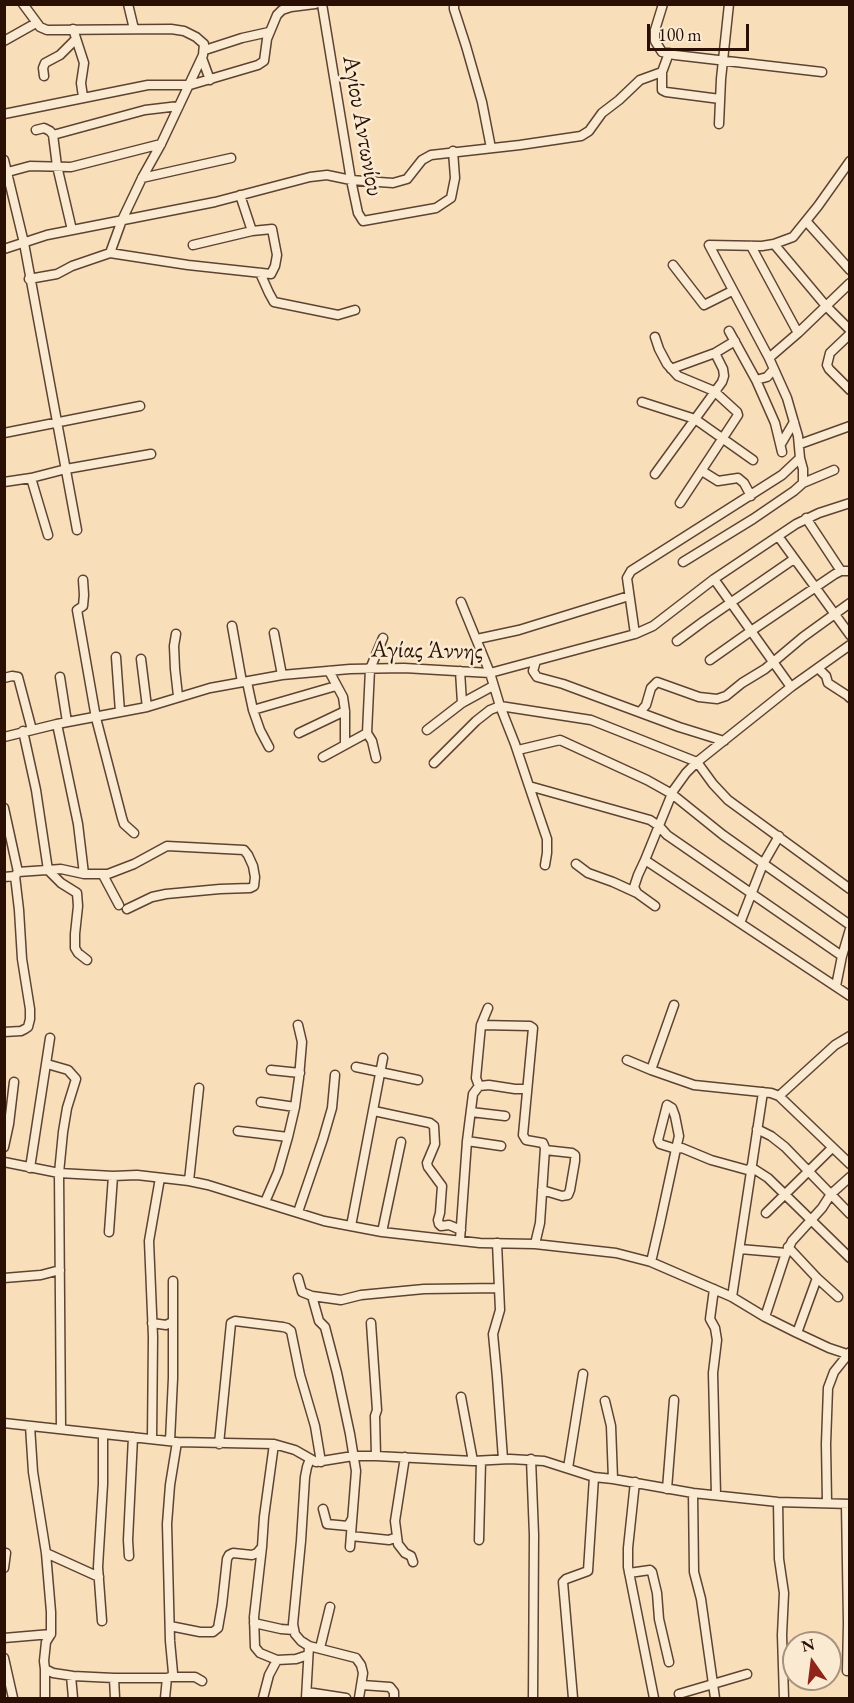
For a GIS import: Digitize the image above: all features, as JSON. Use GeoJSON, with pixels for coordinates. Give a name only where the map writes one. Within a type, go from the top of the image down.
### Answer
{"type":"FeatureCollection","features":[{"type":"Feature","properties":{"kind":"street"},"geometry":{"type":"LineString","coordinates":[[23,4],[36,23],[47,30],[171,29],[184,31],[204,44],[203,54],[190,85],[142,178],[122,220],[110,253]]}},
{"type":"Feature","properties":{"kind":"street"},"geometry":{"type":"LineString","coordinates":[[128,4],[134,28]]}},
{"type":"Feature","properties":{"kind":"street"},"geometry":{"type":"LineString","coordinates":[[4,114],[148,85],[190,85],[258,65],[264,61],[267,39],[277,15],[282,10],[291,7],[315,4]]}},
{"type":"Feature","properties":{"kind":"street","name":"Αγίου Αντωνίου"},"geometry":{"type":"LineString","coordinates":[[322,4],[351,180],[358,213],[363,221],[436,208],[451,198],[455,178],[453,151]]}},
{"type":"Feature","properties":{"kind":"street"},"geometry":{"type":"LineString","coordinates":[[454,4],[482,102],[491,147]]}},
{"type":"Feature","properties":{"kind":"street"},"geometry":{"type":"LineString","coordinates":[[663,4],[655,41],[662,52],[822,72]]}},
{"type":"Feature","properties":{"kind":"street"},"geometry":{"type":"LineString","coordinates":[[719,124],[729,4]]}},
{"type":"Feature","properties":{"kind":"street"},"geometry":{"type":"LineString","coordinates":[[4,41],[36,23]]}},
{"type":"Feature","properties":{"kind":"street"},"geometry":{"type":"LineString","coordinates":[[73,29],[84,63],[81,83],[83,98]]}},
{"type":"Feature","properties":{"kind":"street"},"geometry":{"type":"LineString","coordinates":[[203,54],[242,38],[269,32]]}},
{"type":"Feature","properties":{"kind":"street"},"geometry":{"type":"LineString","coordinates":[[44,76],[45,63],[60,55],[76,39]]}},
{"type":"Feature","properties":{"kind":"street"},"geometry":{"type":"LineString","coordinates":[[669,53],[662,72],[662,90],[720,99]]}},
{"type":"Feature","properties":{"kind":"street"},"geometry":{"type":"LineString","coordinates":[[203,54],[210,80]]}},
{"type":"Feature","properties":{"kind":"street"},"geometry":{"type":"LineString","coordinates":[[4,249],[47,235],[240,195],[310,177],[327,176],[351,180],[400,182],[407,179],[422,160],[432,155],[581,136],[589,131],[602,113],[640,80],[662,72]]}},
{"type":"Feature","properties":{"kind":"street"},"geometry":{"type":"LineString","coordinates":[[53,135],[145,110],[179,106]]}},
{"type":"Feature","properties":{"kind":"street"},"geometry":{"type":"LineString","coordinates":[[36,130],[47,129],[53,135],[57,166],[72,230]]}},
{"type":"Feature","properties":{"kind":"street"},"geometry":{"type":"LineString","coordinates":[[5,173],[30,166],[71,167],[160,144]]}},
{"type":"Feature","properties":{"kind":"street"},"geometry":{"type":"LineString","coordinates":[[142,178],[231,158]]}},
{"type":"Feature","properties":{"kind":"street"},"geometry":{"type":"LineString","coordinates":[[4,160],[5,173],[24,243],[77,530]]}},
{"type":"Feature","properties":{"kind":"street"},"geometry":{"type":"LineString","coordinates":[[803,483],[800,444],[787,398],[769,358],[709,245],[774,244],[793,237],[849,161]]}},
{"type":"Feature","properties":{"kind":"street"},"geometry":{"type":"LineString","coordinates":[[240,195],[252,231]]}},
{"type":"Feature","properties":{"kind":"street"},"geometry":{"type":"LineString","coordinates":[[806,221],[849,270]]}},
{"type":"Feature","properties":{"kind":"street"},"geometry":{"type":"LineString","coordinates":[[29,279],[57,274],[72,266],[110,253],[188,265],[271,274],[275,266],[276,255],[272,229],[252,231],[193,245]]}},
{"type":"Feature","properties":{"kind":"street"},"geometry":{"type":"LineString","coordinates":[[774,244],[849,332],[830,353],[827,365],[849,390]]}},
{"type":"Feature","properties":{"kind":"street"},"geometry":{"type":"LineString","coordinates":[[751,246],[798,333]]}},
{"type":"Feature","properties":{"kind":"street"},"geometry":{"type":"LineString","coordinates":[[673,265],[704,305],[732,291]]}},
{"type":"Feature","properties":{"kind":"street"},"geometry":{"type":"LineString","coordinates":[[260,273],[274,302],[338,315],[355,310]]}},
{"type":"Feature","properties":{"kind":"street"},"geometry":{"type":"LineString","coordinates":[[769,358],[849,283]]}},
{"type":"Feature","properties":{"kind":"street"},"geometry":{"type":"LineString","coordinates":[[729,331],[756,380],[775,423],[782,448],[794,422]]}},
{"type":"Feature","properties":{"kind":"street"},"geometry":{"type":"LineString","coordinates":[[655,337],[659,349],[678,376],[714,392],[738,415],[680,503]]}},
{"type":"Feature","properties":{"kind":"street"},"geometry":{"type":"LineString","coordinates":[[671,369],[716,352],[735,341]]}},
{"type":"Feature","properties":{"kind":"street"},"geometry":{"type":"LineString","coordinates":[[655,474],[722,382],[724,373],[716,352]]}},
{"type":"Feature","properties":{"kind":"street"},"geometry":{"type":"LineString","coordinates":[[756,380],[766,377],[774,369]]}},
{"type":"Feature","properties":{"kind":"street"},"geometry":{"type":"LineString","coordinates":[[642,402],[694,418],[753,460]]}},
{"type":"Feature","properties":{"kind":"street"},"geometry":{"type":"LineString","coordinates":[[4,433],[140,406]]}},
{"type":"Feature","properties":{"kind":"street"},"geometry":{"type":"LineString","coordinates":[[775,423],[794,422]]}},
{"type":"Feature","properties":{"kind":"street"},"geometry":{"type":"LineString","coordinates":[[800,444],[849,426]]}},
{"type":"Feature","properties":{"kind":"street"},"geometry":{"type":"LineString","coordinates":[[4,482],[151,454]]}},
{"type":"Feature","properties":{"kind":"street"},"geometry":{"type":"LineString","coordinates":[[636,634],[627,578],[631,571],[783,475],[800,458]]}},
{"type":"Feature","properties":{"kind":"street"},"geometry":{"type":"LineString","coordinates":[[683,562],[753,519],[803,483],[834,470]]}},
{"type":"Feature","properties":{"kind":"street"},"geometry":{"type":"LineString","coordinates":[[702,471],[718,481],[738,478],[744,483],[751,496]]}},
{"type":"Feature","properties":{"kind":"street"},"geometry":{"type":"LineString","coordinates":[[31,478],[48,535]]}},
{"type":"Feature","properties":{"kind":"street","name":"Αγίας Άννης"},"geometry":{"type":"LineString","coordinates":[[4,737],[57,723],[96,718],[147,707],[210,688],[282,675],[370,669],[433,669],[490,673],[636,634],[653,626],[714,579],[806,518],[849,503]]}},
{"type":"Feature","properties":{"kind":"street"},"geometry":{"type":"LineString","coordinates":[[710,660],[845,571],[806,518]]}},
{"type":"Feature","properties":{"kind":"street"},"geometry":{"type":"LineString","coordinates":[[778,536],[849,635]]}},
{"type":"Feature","properties":{"kind":"street"},"geometry":{"type":"LineString","coordinates":[[677,641],[794,559]]}},
{"type":"Feature","properties":{"kind":"street"},"geometry":{"type":"LineString","coordinates":[[714,579],[791,687]]}},
{"type":"Feature","properties":{"kind":"street"},"geometry":{"type":"LineString","coordinates":[[83,580],[83,606],[76,610],[96,718],[122,818],[134,833]]}},
{"type":"Feature","properties":{"kind":"street"},"geometry":{"type":"LineString","coordinates":[[477,639],[519,630],[629,596]]}},
{"type":"Feature","properties":{"kind":"street"},"geometry":{"type":"LineString","coordinates":[[461,602],[518,750],[547,839],[545,865]]}},
{"type":"Feature","properties":{"kind":"street"},"geometry":{"type":"LineString","coordinates":[[640,712],[646,705],[651,688],[655,683],[699,697],[717,699],[726,696],[849,603]]}},
{"type":"Feature","properties":{"kind":"street"},"geometry":{"type":"LineString","coordinates":[[232,626],[244,682],[260,730],[269,747]]}},
{"type":"Feature","properties":{"kind":"street"},"geometry":{"type":"LineString","coordinates":[[274,633],[282,675]]}},
{"type":"Feature","properties":{"kind":"street"},"geometry":{"type":"LineString","coordinates":[[176,634],[174,669],[178,696]]}},
{"type":"Feature","properties":{"kind":"street"},"geometry":{"type":"LineString","coordinates":[[376,758],[372,741],[367,733],[370,669],[383,638]]}},
{"type":"Feature","properties":{"kind":"street"},"geometry":{"type":"LineString","coordinates":[[637,893],[635,883],[679,781],[697,762],[723,741],[849,645]]}},
{"type":"Feature","properties":{"kind":"street"},"geometry":{"type":"LineString","coordinates":[[116,657],[120,711]]}},
{"type":"Feature","properties":{"kind":"street"},"geometry":{"type":"LineString","coordinates":[[141,659],[147,707]]}},
{"type":"Feature","properties":{"kind":"street"},"geometry":{"type":"LineString","coordinates":[[536,661],[534,670],[537,676],[723,741]]}},
{"type":"Feature","properties":{"kind":"street"},"geometry":{"type":"LineString","coordinates":[[818,668],[826,676],[828,682],[849,696],[849,699]]}},
{"type":"Feature","properties":{"kind":"street"},"geometry":{"type":"LineString","coordinates":[[329,671],[343,697],[345,744]]}},
{"type":"Feature","properties":{"kind":"street"},"geometry":{"type":"LineString","coordinates":[[460,671],[462,703]]}},
{"type":"Feature","properties":{"kind":"street"},"geometry":{"type":"LineString","coordinates":[[4,678],[18,676],[48,870],[61,883],[77,892],[75,948],[78,954],[87,960]]}},
{"type":"Feature","properties":{"kind":"street"},"geometry":{"type":"LineString","coordinates":[[60,677],[68,722]]}},
{"type":"Feature","properties":{"kind":"street"},"geometry":{"type":"LineString","coordinates":[[253,710],[336,686]]}},
{"type":"Feature","properties":{"kind":"street"},"geometry":{"type":"LineString","coordinates":[[427,730],[462,703],[494,686]]}},
{"type":"Feature","properties":{"kind":"street"},"geometry":{"type":"LineString","coordinates":[[434,763],[476,721],[490,710],[500,706],[591,720],[697,762],[728,800],[849,889]]}},
{"type":"Feature","properties":{"kind":"street"},"geometry":{"type":"LineString","coordinates":[[299,733],[345,711]]}},
{"type":"Feature","properties":{"kind":"street"},"geometry":{"type":"LineString","coordinates":[[57,723],[78,824],[84,874]]}},
{"type":"Feature","properties":{"kind":"street"},"geometry":{"type":"LineString","coordinates":[[323,757],[367,733]]}},
{"type":"Feature","properties":{"kind":"street"},"geometry":{"type":"LineString","coordinates":[[518,750],[560,740],[672,794],[723,835],[849,927],[836,986]]}},
{"type":"Feature","properties":{"kind":"street"},"geometry":{"type":"LineString","coordinates":[[529,786],[650,820],[667,835],[842,956]]}},
{"type":"Feature","properties":{"kind":"street"},"geometry":{"type":"LineString","coordinates":[[4,808],[16,874],[22,959],[30,1009],[28,1027],[21,1031],[4,1032]]}},
{"type":"Feature","properties":{"kind":"street"},"geometry":{"type":"LineString","coordinates":[[740,923],[763,864],[779,836]]}},
{"type":"Feature","properties":{"kind":"street"},"geometry":{"type":"LineString","coordinates":[[4,877],[61,869],[84,874],[120,871],[167,846],[244,850],[253,866],[255,877],[254,886],[250,888],[166,894],[123,907],[103,874]]}},
{"type":"Feature","properties":{"kind":"street"},"geometry":{"type":"LineString","coordinates":[[645,860],[849,996]]}},
{"type":"Feature","properties":{"kind":"street"},"geometry":{"type":"LineString","coordinates":[[576,864],[588,873],[637,893],[655,906]]}},
{"type":"Feature","properties":{"kind":"street"},"geometry":{"type":"LineString","coordinates":[[651,1070],[674,1005]]}},
{"type":"Feature","properties":{"kind":"street"},"geometry":{"type":"LineString","coordinates":[[479,1086],[476,1078],[481,1025],[488,1008]]}},
{"type":"Feature","properties":{"kind":"street"},"geometry":{"type":"LineString","coordinates":[[481,1025],[530,1026],[533,1032],[523,1135],[526,1140],[543,1143],[545,1150],[540,1223],[535,1244]]}},
{"type":"Feature","properties":{"kind":"street"},"geometry":{"type":"LineString","coordinates":[[265,1202],[278,1172],[295,1107],[302,1042],[298,1026]]}},
{"type":"Feature","properties":{"kind":"street"},"geometry":{"type":"LineString","coordinates":[[779,1096],[849,1036]]}},
{"type":"Feature","properties":{"kind":"street"},"geometry":{"type":"LineString","coordinates":[[30,1168],[50,1038]]}},
{"type":"Feature","properties":{"kind":"street"},"geometry":{"type":"LineString","coordinates":[[351,1226],[383,1058]]}},
{"type":"Feature","properties":{"kind":"street"},"geometry":{"type":"LineString","coordinates":[[627,1060],[694,1085],[771,1093],[779,1096],[849,1164]]}},
{"type":"Feature","properties":{"kind":"street"},"geometry":{"type":"LineString","coordinates":[[47,1064],[68,1070],[76,1078],[67,1108],[59,1173],[61,1428]]}},
{"type":"Feature","properties":{"kind":"street"},"geometry":{"type":"LineString","coordinates":[[357,1068],[418,1080]]}},
{"type":"Feature","properties":{"kind":"street"},"geometry":{"type":"LineString","coordinates":[[271,1070],[300,1073]]}},
{"type":"Feature","properties":{"kind":"street"},"geometry":{"type":"LineString","coordinates":[[298,1212],[332,1108],[335,1075]]}},
{"type":"Feature","properties":{"kind":"street"},"geometry":{"type":"LineString","coordinates":[[4,1147],[14,1082]]}},
{"type":"Feature","properties":{"kind":"street"},"geometry":{"type":"LineString","coordinates":[[460,1240],[472,1094],[479,1086],[484,1085],[527,1089]]}},
{"type":"Feature","properties":{"kind":"street"},"geometry":{"type":"LineString","coordinates":[[189,1181],[199,1088]]}},
{"type":"Feature","properties":{"kind":"street"},"geometry":{"type":"LineString","coordinates":[[732,1297],[763,1092]]}},
{"type":"Feature","properties":{"kind":"street"},"geometry":{"type":"LineString","coordinates":[[261,1102],[295,1107]]}},
{"type":"Feature","properties":{"kind":"street"},"geometry":{"type":"LineString","coordinates":[[651,1262],[676,1149],[679,1131],[672,1108],[667,1105],[658,1140],[660,1144],[676,1149],[682,1148],[711,1160],[751,1169],[768,1178],[849,1258]]}},
{"type":"Feature","properties":{"kind":"street"},"geometry":{"type":"LineString","coordinates":[[374,1112],[430,1123],[434,1126],[435,1144],[427,1163],[442,1186],[438,1220],[441,1226],[449,1225],[460,1230]]}},
{"type":"Feature","properties":{"kind":"street"},"geometry":{"type":"LineString","coordinates":[[471,1112],[505,1116]]}},
{"type":"Feature","properties":{"kind":"street"},"geometry":{"type":"LineString","coordinates":[[757,1129],[778,1141],[849,1214]]}},
{"type":"Feature","properties":{"kind":"street"},"geometry":{"type":"LineString","coordinates":[[238,1131],[288,1137]]}},
{"type":"Feature","properties":{"kind":"street"},"geometry":{"type":"LineString","coordinates":[[467,1141],[501,1146]]}},
{"type":"Feature","properties":{"kind":"street"},"geometry":{"type":"LineString","coordinates":[[382,1232],[401,1142]]}},
{"type":"Feature","properties":{"kind":"street"},"geometry":{"type":"LineString","coordinates":[[766,1213],[832,1148]]}},
{"type":"Feature","properties":{"kind":"street"},"geometry":{"type":"LineString","coordinates":[[542,1190],[562,1196],[568,1195],[575,1161],[575,1155],[572,1153],[545,1150]]}},
{"type":"Feature","properties":{"kind":"street"},"geometry":{"type":"LineString","coordinates":[[4,1162],[59,1173],[137,1175],[189,1181],[324,1221],[382,1232],[616,1253],[651,1262],[732,1297],[797,1333],[849,1354],[834,1372],[828,1388],[827,1502]]}},
{"type":"Feature","properties":{"kind":"street"},"geometry":{"type":"LineString","coordinates":[[109,1232],[113,1176]]}},
{"type":"Feature","properties":{"kind":"street"},"geometry":{"type":"LineString","coordinates":[[765,1317],[792,1241],[822,1208],[831,1194],[849,1177]]}},
{"type":"Feature","properties":{"kind":"street"},"geometry":{"type":"LineString","coordinates":[[152,1439],[149,1241],[160,1178]]}},
{"type":"Feature","properties":{"kind":"street"},"geometry":{"type":"LineString","coordinates":[[496,1243],[500,1310],[493,1334],[503,1460]]}},
{"type":"Feature","properties":{"kind":"street"},"geometry":{"type":"LineString","coordinates":[[740,1249],[787,1250],[838,1297]]}},
{"type":"Feature","properties":{"kind":"street"},"geometry":{"type":"LineString","coordinates":[[4,1278],[41,1275],[60,1270]]}},
{"type":"Feature","properties":{"kind":"street"},"geometry":{"type":"LineString","coordinates":[[298,1278],[302,1292],[312,1296],[340,1300],[361,1295],[416,1290],[499,1288]]}},
{"type":"Feature","properties":{"kind":"street"},"geometry":{"type":"LineString","coordinates":[[797,1333],[817,1278]]}},
{"type":"Feature","properties":{"kind":"street"},"geometry":{"type":"LineString","coordinates":[[165,1698],[169,1678],[173,1673],[167,1524],[173,1441],[173,1281]]}},
{"type":"Feature","properties":{"kind":"street"},"geometry":{"type":"LineString","coordinates":[[714,1289],[710,1319],[715,1328],[717,1340],[713,1373],[716,1495]]}},
{"type":"Feature","properties":{"kind":"street"},"geometry":{"type":"LineString","coordinates":[[312,1296],[319,1320],[325,1327],[354,1456],[356,1471],[350,1547]]}},
{"type":"Feature","properties":{"kind":"street"},"geometry":{"type":"LineString","coordinates":[[219,1444],[231,1323],[235,1321],[287,1328],[291,1331],[298,1366],[315,1425],[321,1462]]}},
{"type":"Feature","properties":{"kind":"street"},"geometry":{"type":"LineString","coordinates":[[152,1323],[166,1325],[172,1322]]}},
{"type":"Feature","properties":{"kind":"street"},"geometry":{"type":"LineString","coordinates":[[371,1323],[377,1410],[375,1416],[376,1456]]}},
{"type":"Feature","properties":{"kind":"street"},"geometry":{"type":"LineString","coordinates":[[568,1468],[583,1374]]}},
{"type":"Feature","properties":{"kind":"street"},"geometry":{"type":"LineString","coordinates":[[461,1397],[477,1461],[479,1540]]}},
{"type":"Feature","properties":{"kind":"street"},"geometry":{"type":"LineString","coordinates":[[667,1489],[674,1400]]}},
{"type":"Feature","properties":{"kind":"street"},"geometry":{"type":"LineString","coordinates":[[605,1401],[611,1426],[613,1479]]}},
{"type":"Feature","properties":{"kind":"street"},"geometry":{"type":"LineString","coordinates":[[4,1423],[173,1441],[274,1444],[295,1450],[310,1459],[321,1462],[354,1456],[477,1461],[531,1459],[594,1477],[693,1493],[778,1502],[848,1504],[846,1671]]}},
{"type":"Feature","properties":{"kind":"street"},"geometry":{"type":"LineString","coordinates":[[30,1426],[33,1472],[46,1553],[51,1612],[51,1634],[46,1642],[44,1661],[45,1698]]}},
{"type":"Feature","properties":{"kind":"street"},"geometry":{"type":"LineString","coordinates":[[102,1621],[99,1577],[103,1434]]}},
{"type":"Feature","properties":{"kind":"street"},"geometry":{"type":"LineString","coordinates":[[129,1556],[133,1437]]}},
{"type":"Feature","properties":{"kind":"street"},"geometry":{"type":"LineString","coordinates":[[274,1444],[264,1517],[254,1623],[255,1647],[260,1653],[277,1660],[296,1659],[309,1651],[321,1648],[356,1658],[361,1665],[362,1685],[359,1698]]}},
{"type":"Feature","properties":{"kind":"street"},"geometry":{"type":"LineString","coordinates":[[405,1457],[395,1521],[398,1544],[413,1562]]}},
{"type":"Feature","properties":{"kind":"street"},"geometry":{"type":"LineString","coordinates":[[310,1459],[305,1477],[293,1624],[294,1630],[309,1651],[306,1695],[346,1698]]}},
{"type":"Feature","properties":{"kind":"street"},"geometry":{"type":"LineString","coordinates":[[531,1459],[534,1535],[533,1698]]}},
{"type":"Feature","properties":{"kind":"street"},"geometry":{"type":"LineString","coordinates":[[573,1698],[563,1582],[588,1571],[594,1477]]}},
{"type":"Feature","properties":{"kind":"street"},"geometry":{"type":"LineString","coordinates":[[635,1482],[628,1548],[629,1573],[654,1698]]}},
{"type":"Feature","properties":{"kind":"street"},"geometry":{"type":"LineString","coordinates":[[693,1493],[694,1572],[701,1599],[715,1698]]}},
{"type":"Feature","properties":{"kind":"street"},"geometry":{"type":"LineString","coordinates":[[778,1502],[779,1558],[784,1593],[782,1635],[784,1698]]}},
{"type":"Feature","properties":{"kind":"street"},"geometry":{"type":"LineString","coordinates":[[323,1509],[327,1524],[348,1526],[353,1518]]}},
{"type":"Feature","properties":{"kind":"street"},"geometry":{"type":"LineString","coordinates":[[351,1536],[389,1540],[397,1538]]}},
{"type":"Feature","properties":{"kind":"street"},"geometry":{"type":"LineString","coordinates":[[170,1626],[201,1632],[216,1630],[229,1555],[232,1553],[252,1555],[262,1547]]}},
{"type":"Feature","properties":{"kind":"street"},"geometry":{"type":"LineString","coordinates":[[4,1568],[6,1553]]}},
{"type":"Feature","properties":{"kind":"street"},"geometry":{"type":"LineString","coordinates":[[46,1553],[99,1577]]}},
{"type":"Feature","properties":{"kind":"street"},"geometry":{"type":"LineString","coordinates":[[629,1573],[652,1572],[669,1662]]}},
{"type":"Feature","properties":{"kind":"street"},"geometry":{"type":"LineString","coordinates":[[321,1648],[330,1607]]}},
{"type":"Feature","properties":{"kind":"street"},"geometry":{"type":"LineString","coordinates":[[254,1623],[294,1630]]}},
{"type":"Feature","properties":{"kind":"street"},"geometry":{"type":"LineString","coordinates":[[4,1638],[51,1634]]}},
{"type":"Feature","properties":{"kind":"street"},"geometry":{"type":"LineString","coordinates":[[4,1658],[13,1698]]}},
{"type":"Feature","properties":{"kind":"street"},"geometry":{"type":"LineString","coordinates":[[263,1698],[269,1675],[277,1660]]}},
{"type":"Feature","properties":{"kind":"street"},"geometry":{"type":"LineString","coordinates":[[45,1669],[52,1673],[71,1676],[195,1677],[202,1681]]}},
{"type":"Feature","properties":{"kind":"street"},"geometry":{"type":"LineString","coordinates":[[679,1694],[747,1674]]}},
{"type":"Feature","properties":{"kind":"street"},"geometry":{"type":"LineString","coordinates":[[71,1676],[73,1698]]}},
{"type":"Feature","properties":{"kind":"street"},"geometry":{"type":"LineString","coordinates":[[114,1678],[114,1698]]}},
{"type":"Feature","properties":{"kind":"street"},"geometry":{"type":"LineString","coordinates":[[362,1685],[390,1687],[394,1692],[394,1698]]}}]}
